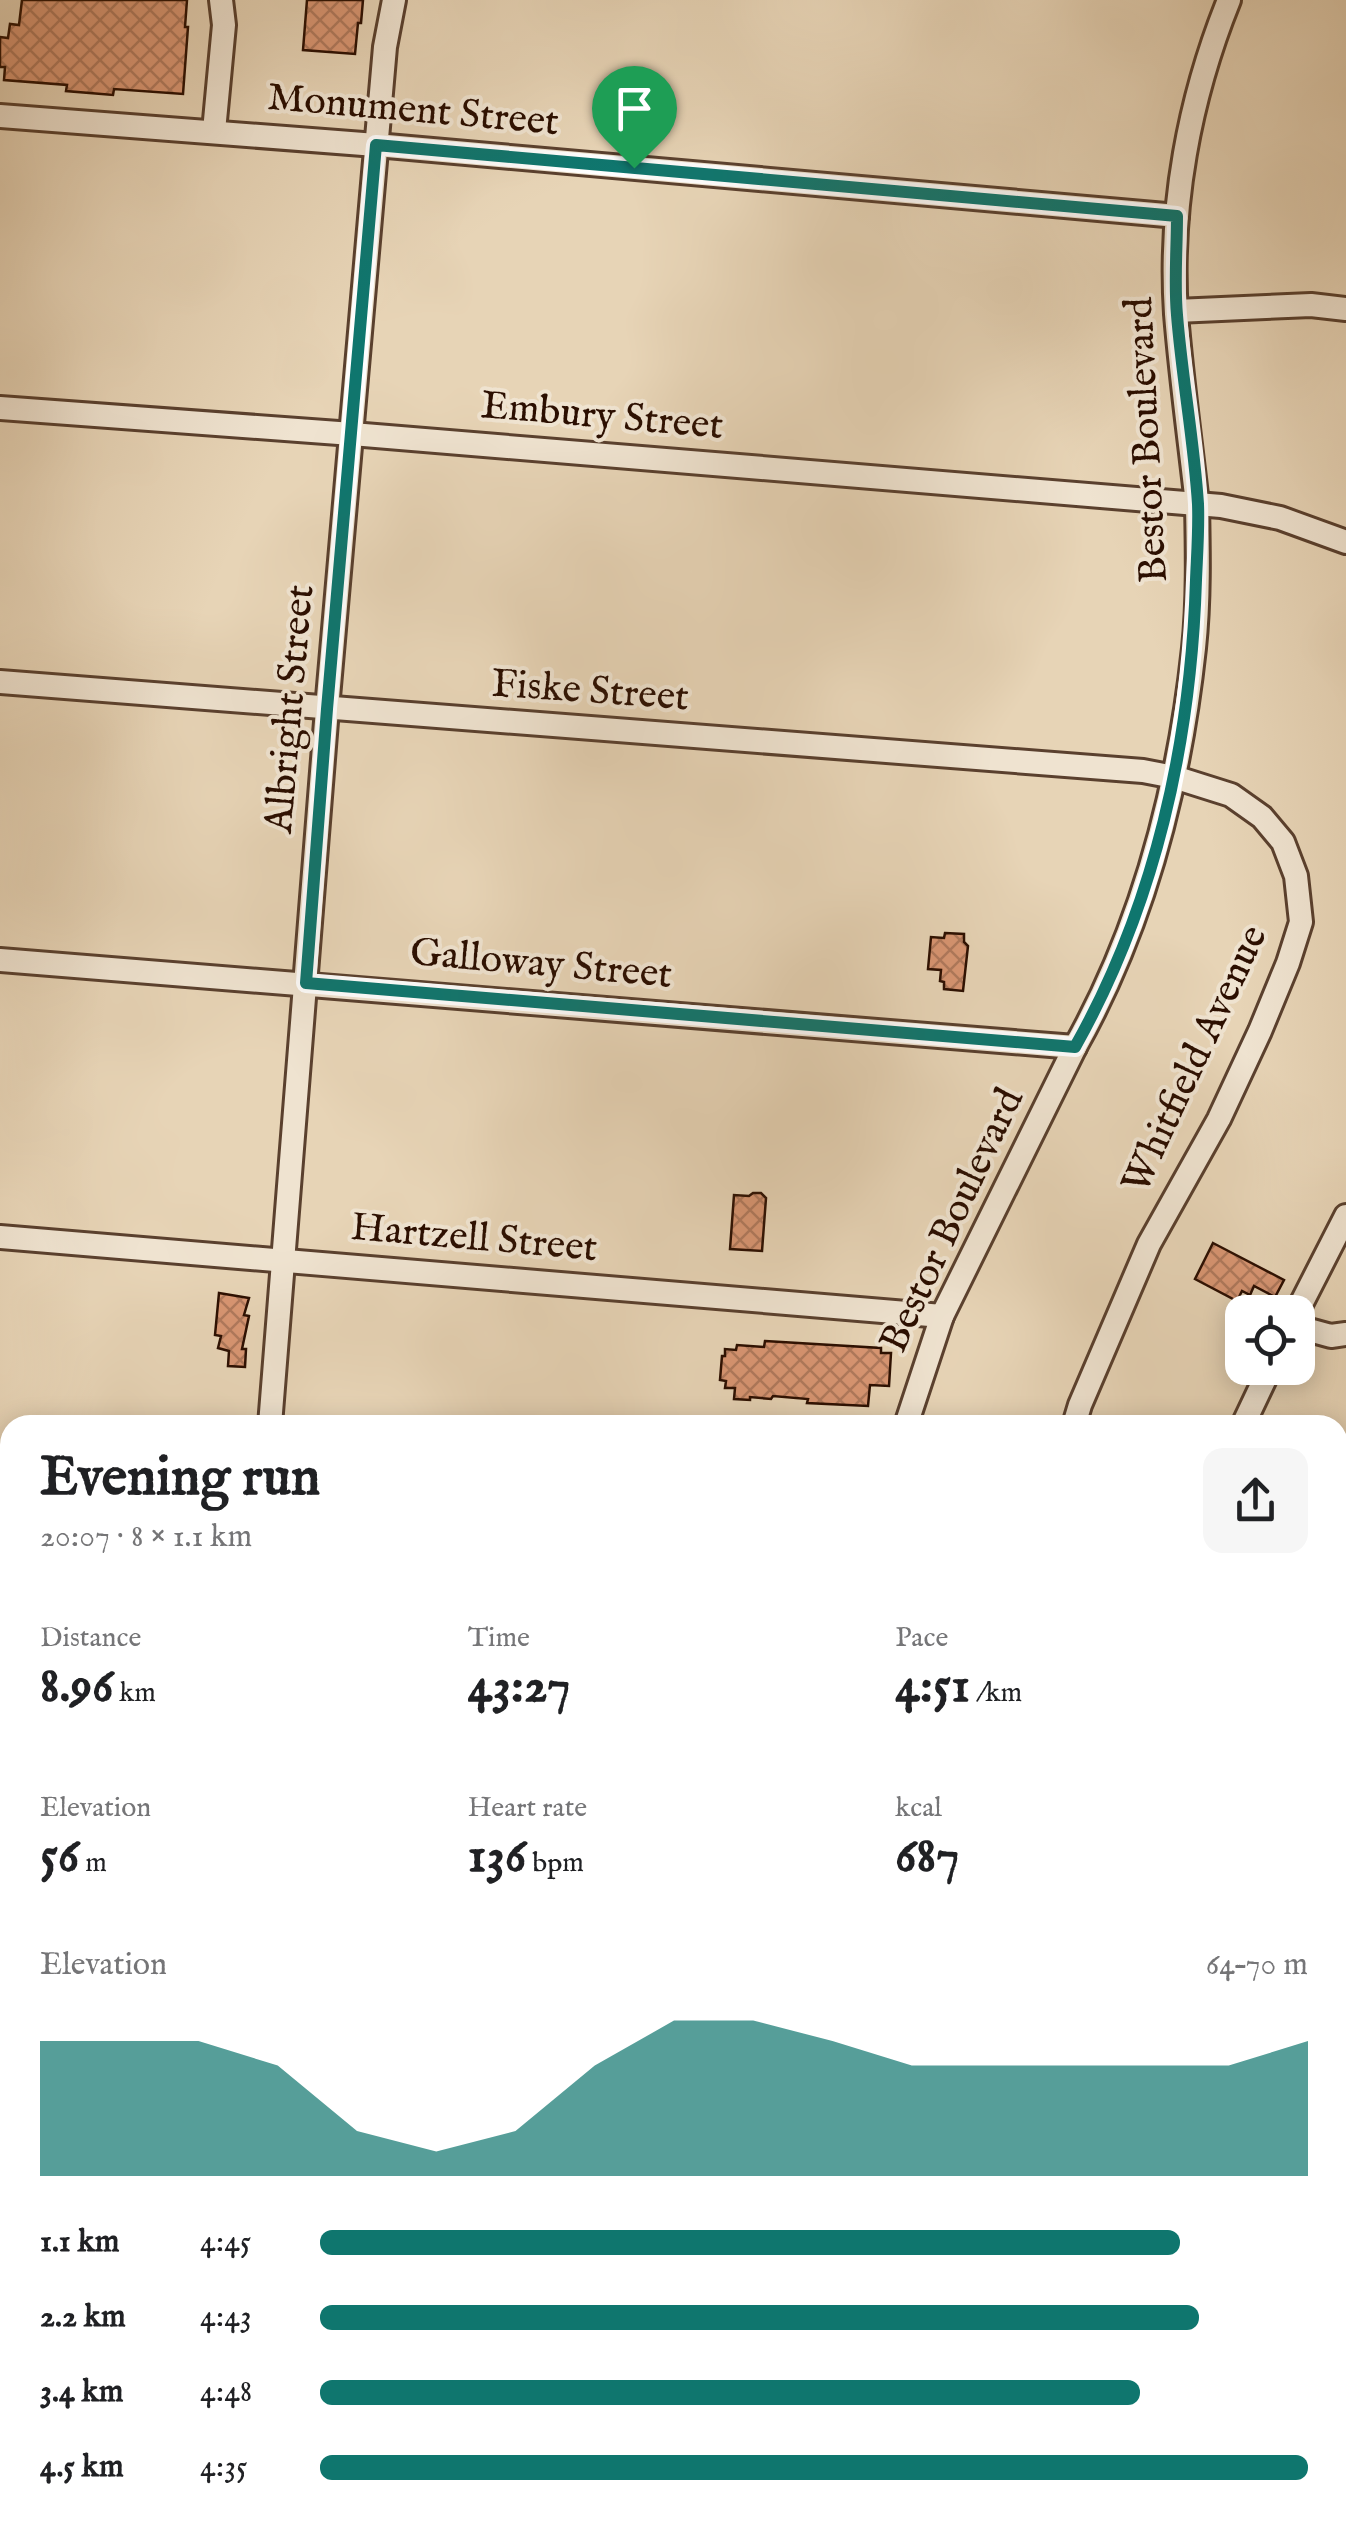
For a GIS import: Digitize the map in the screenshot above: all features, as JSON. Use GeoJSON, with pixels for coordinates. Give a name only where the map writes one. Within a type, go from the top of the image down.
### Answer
{"type":"FeatureCollection","features":[{"type":"Feature","properties":{"kind":"street"},"geometry":{"type":"LineString","coordinates":[[214,132],[224,25],[221,0]]}},
{"type":"Feature","properties":{"kind":"street","name":"Albright Street"},"geometry":{"type":"LineString","coordinates":[[271,1415],[376,145],[385,47],[394,0]]}},
{"type":"Feature","properties":{"kind":"street","name":"Bestor Boulevard"},"geometry":{"type":"LineString","coordinates":[[909,1415],[942,1316],[1097,1008],[1128,938],[1154,860],[1174,776],[1194,646],[1198,504],[1176,311],[1177,216],[1200,80],[1228,0]]}},
{"type":"Feature","properties":{"kind":"street","name":"Monument Street"},"geometry":{"type":"LineString","coordinates":[[0,116],[1177,216]]}},
{"type":"Feature","properties":{"kind":"street"},"geometry":{"type":"LineString","coordinates":[[1176,311],[1310,305],[1346,309]]}},
{"type":"Feature","properties":{"kind":"street","name":"Embury Street"},"geometry":{"type":"LineString","coordinates":[[0,408],[1222,506],[1280,518],[1346,542]]}},
{"type":"Feature","properties":{"kind":"street","name":"Fiske Street"},"geometry":{"type":"LineString","coordinates":[[0,682],[1174,776]]}},
{"type":"Feature","properties":{"kind":"street","name":"Whitfield Avenue"},"geometry":{"type":"LineString","coordinates":[[1077,1415],[1149,1244],[1219,1118],[1260,1031],[1288,964],[1300,922],[1296,876],[1283,842],[1262,817],[1231,795],[1174,776]]}},
{"type":"Feature","properties":{"kind":"street","name":"Galloway Street"},"geometry":{"type":"LineString","coordinates":[[0,960],[1075,1047]]}},
{"type":"Feature","properties":{"kind":"street"},"geometry":{"type":"LineString","coordinates":[[1306,1295],[1346,1216]]}},
{"type":"Feature","properties":{"kind":"street","name":"Hartzell Street"},"geometry":{"type":"LineString","coordinates":[[0,1237],[942,1316]]}},
{"type":"Feature","properties":{"kind":"street"},"geometry":{"type":"LineString","coordinates":[[1315,1332],[1346,1334]]}},
{"type":"Feature","properties":{"kind":"street"},"geometry":{"type":"LineString","coordinates":[[1247,1415],[1262,1385]]}},
{"type":"Feature","properties":{"kind":"building"},"geometry":{"type":"Polygon","coordinates":[[[22,0],[187,0],[183,94],[114,89],[113,95],[66,91],[67,85],[4,80],[0,37],[8,38],[10,24],[19,25],[22,0]]]}},
{"type":"Feature","properties":{"kind":"building"},"geometry":{"type":"Polygon","coordinates":[[[307,0],[363,0],[355,54],[303,50],[307,0]]]}},
{"type":"Feature","properties":{"kind":"building"},"geometry":{"type":"Polygon","coordinates":[[[945,933],[964,934],[968,946],[963,991],[944,989],[941,970],[928,969],[931,937],[944,938],[945,933]]]}},
{"type":"Feature","properties":{"kind":"building"},"geometry":{"type":"Polygon","coordinates":[[[753,1193],[766,1198],[762,1251],[730,1249],[734,1195],[753,1193]]]}},
{"type":"Feature","properties":{"kind":"building"},"geometry":{"type":"Polygon","coordinates":[[[1213,1243],[1284,1280],[1276,1295],[1254,1286],[1250,1295],[1242,1291],[1240,1295],[1226,1295],[1195,1279],[1213,1243]]]}},
{"type":"Feature","properties":{"kind":"building"},"geometry":{"type":"Polygon","coordinates":[[[219,1293],[249,1298],[242,1349],[246,1349],[245,1367],[228,1366],[229,1351],[218,1348],[221,1336],[215,1335],[219,1293]]]}},
{"type":"Feature","properties":{"kind":"building"},"geometry":{"type":"Polygon","coordinates":[[[765,1341],[881,1348],[881,1353],[891,1353],[889,1386],[870,1385],[868,1406],[807,1403],[808,1399],[773,1396],[734,1399],[735,1388],[725,1388],[726,1381],[720,1380],[725,1349],[736,1350],[737,1345],[764,1347],[765,1341]]]}},
{"type":"Feature","properties":{"kind":"route"},"geometry":{"type":"LineString","coordinates":[[376,145],[634,168],[1177,216],[1176,311],[1198,504],[1194,646],[1174,776],[1154,860],[1128,938],[1075,1047],[306,983],[376,145]]}}]}
